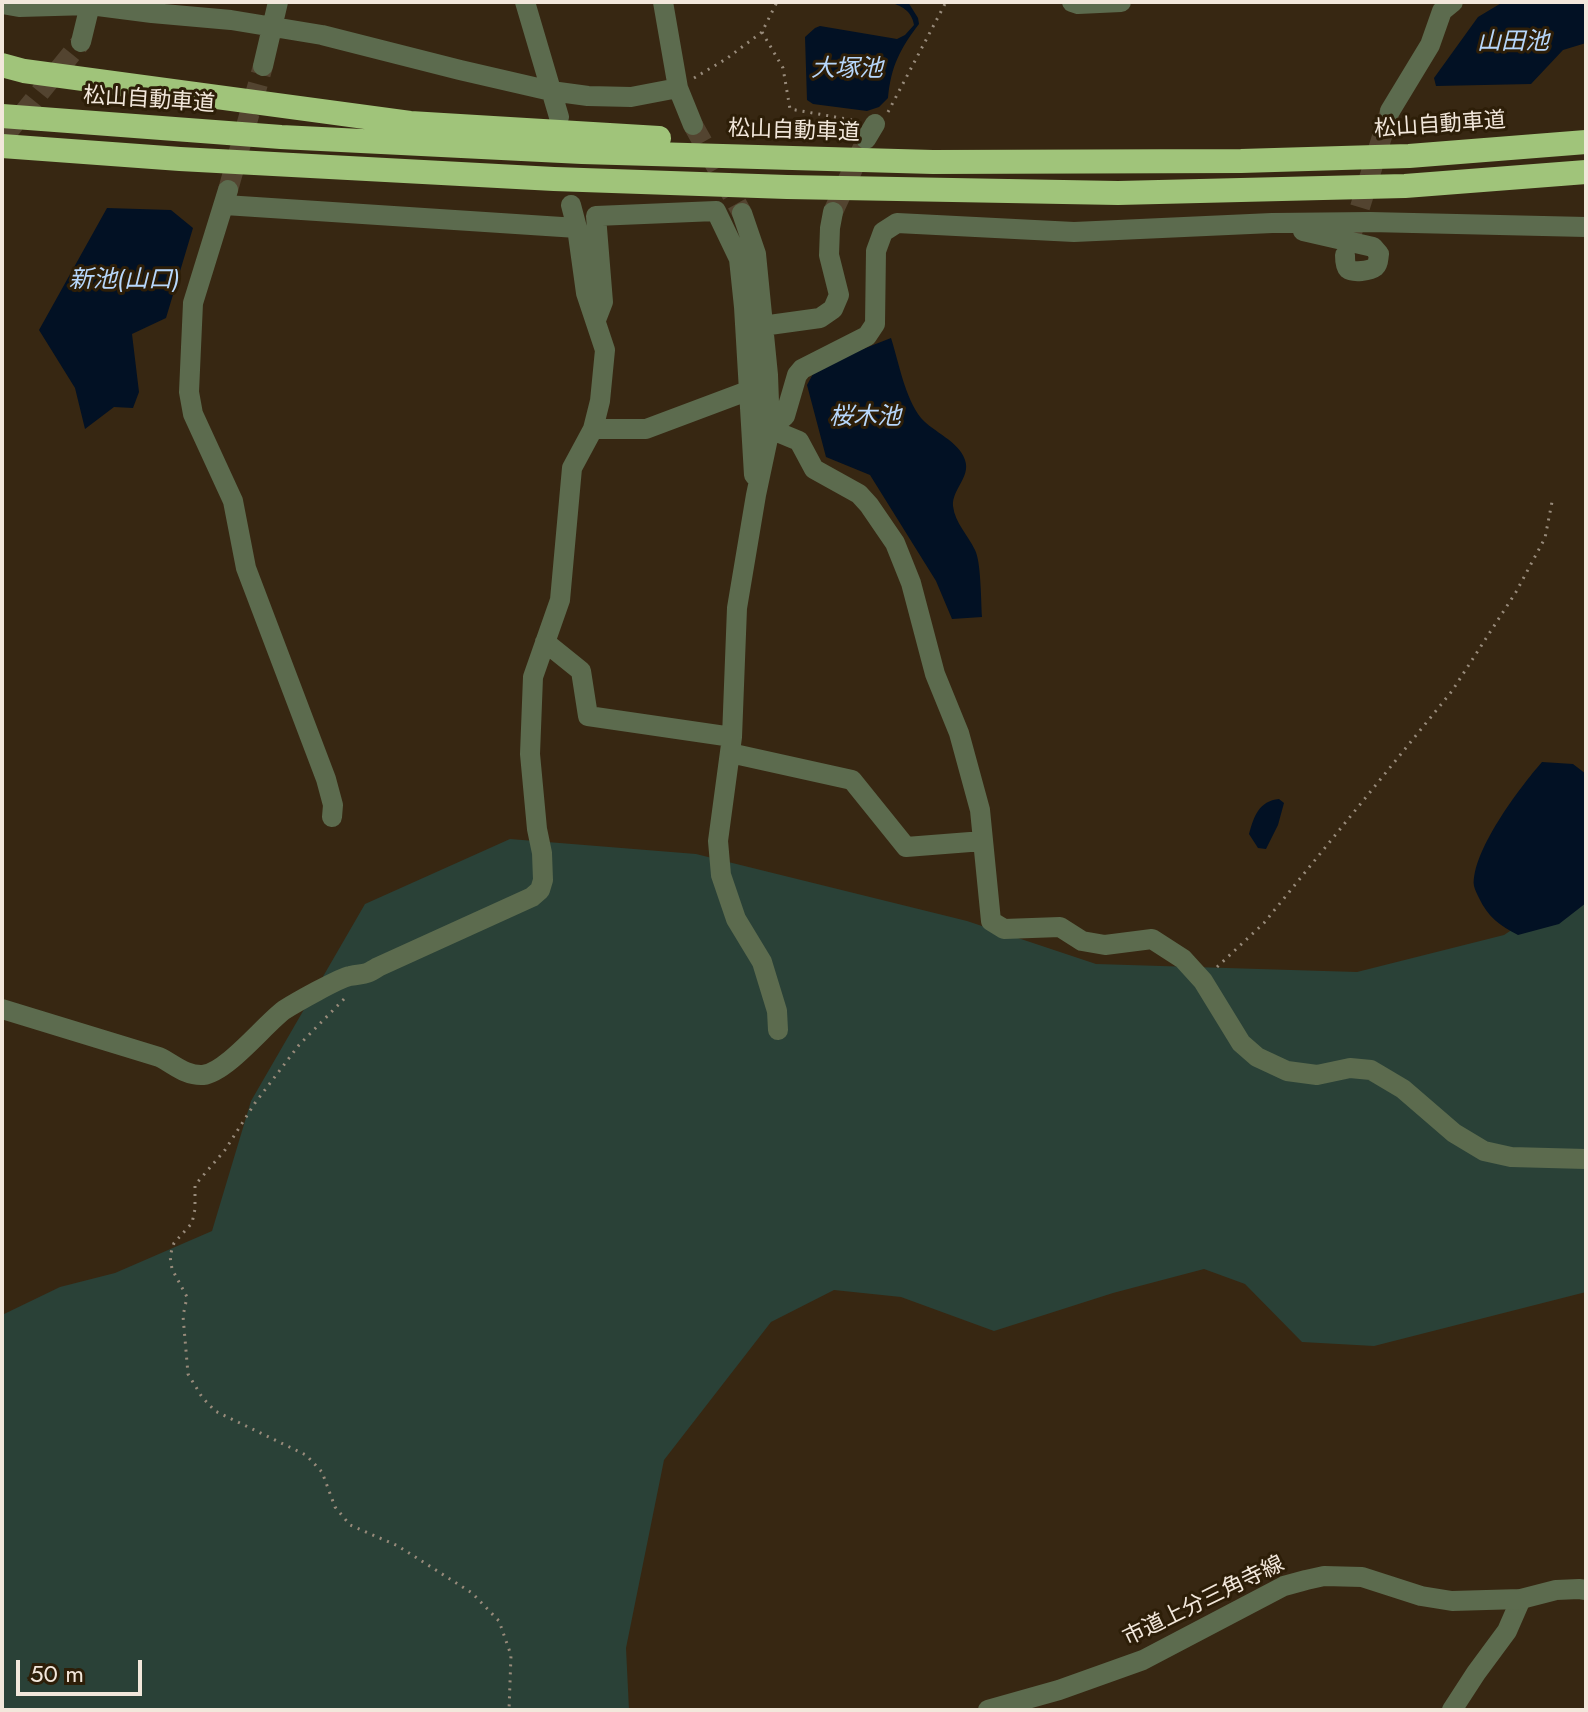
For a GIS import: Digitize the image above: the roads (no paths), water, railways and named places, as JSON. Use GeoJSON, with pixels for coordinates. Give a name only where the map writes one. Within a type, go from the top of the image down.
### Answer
{"type":"FeatureCollection","features":[{"type":"Feature","properties":{"kind":"highway"},"geometry":{"type":"LineString","coordinates":[[2,65],[24,71],[410,123],[788,146],[933,162]]}},
{"type":"Feature","properties":{"kind":"highway","name":"松山自動車道"},"geometry":{"type":"LineString","coordinates":[[2,116],[329,140],[582,152],[933,162],[1241,161],[1378,157],[1586,142]]}},
{"type":"Feature","properties":{"kind":"highway"},"geometry":{"type":"LineString","coordinates":[[2,146],[180,159],[569,179],[787,187],[1118,193],[1405,186],[1586,172]]}},
{"type":"Feature","properties":{"kind":"highway"},"geometry":{"type":"LineString","coordinates":[[2,154],[180,159]]}},
{"type":"Feature","properties":{"kind":"street"},"geometry":{"type":"LineString","coordinates":[[263,66],[278,2]]}},
{"type":"Feature","properties":{"kind":"street"},"geometry":{"type":"LineString","coordinates":[[525,2],[559,117]]}},
{"type":"Feature","properties":{"kind":"street"},"geometry":{"type":"LineString","coordinates":[[663,2],[678,88],[693,125]]}},
{"type":"Feature","properties":{"kind":"street"},"geometry":{"type":"LineString","coordinates":[[1072,2],[1121,2]]}},
{"type":"Feature","properties":{"kind":"street"},"geometry":{"type":"LineString","coordinates":[[1390,111],[1430,45],[1442,11],[1453,2]]}},
{"type":"Feature","properties":{"kind":"street"},"geometry":{"type":"LineString","coordinates":[[2,4],[19,7],[90,5],[231,20],[322,35],[551,91],[588,96],[631,97],[678,88]]}},
{"type":"Feature","properties":{"kind":"street"},"geometry":{"type":"LineString","coordinates":[[81,42],[90,5]]}},
{"type":"Feature","properties":{"kind":"street"},"geometry":{"type":"LineString","coordinates":[[332,817],[333,805],[326,779],[246,568],[233,501],[193,414],[189,392],[193,303],[226,198],[577,228]]}},
{"type":"Feature","properties":{"kind":"street"},"geometry":{"type":"LineString","coordinates":[[2,1009],[159,1057],[183,1072],[203,1075],[211,1073],[242,1050],[285,1010],[348,976],[366,975],[532,897],[540,890],[543,880],[542,853],[530,754],[533,677],[560,600],[572,468],[593,429],[600,401],[605,350],[586,293],[571,205]]}},
{"type":"Feature","properties":{"kind":"street"},"geometry":{"type":"LineString","coordinates":[[596,320],[603,302],[596,216],[716,211],[739,259],[756,495]]}},
{"type":"Feature","properties":{"kind":"street"},"geometry":{"type":"LineString","coordinates":[[762,326],[820,318],[833,309],[839,295],[829,255],[833,212]]}},
{"type":"Feature","properties":{"kind":"street"},"geometry":{"type":"LineString","coordinates":[[742,213],[756,254],[770,429],[737,608],[731,745],[718,841],[721,875],[736,919],[762,962],[777,1011],[778,1030]]}},
{"type":"Feature","properties":{"kind":"street"},"geometry":{"type":"LineString","coordinates":[[770,429],[785,416],[797,375],[802,369],[867,336],[875,324],[876,251],[883,232],[897,223],[1074,232],[1370,222],[1586,227]]}},
{"type":"Feature","properties":{"kind":"street"},"geometry":{"type":"LineString","coordinates":[[1272,223],[1373,247],[1379,254],[1378,262],[1372,269],[1358,271],[1346,266],[1345,255]]}},
{"type":"Feature","properties":{"kind":"street"},"geometry":{"type":"LineString","coordinates":[[593,429],[646,429],[750,390]]}},
{"type":"Feature","properties":{"kind":"street"},"geometry":{"type":"LineString","coordinates":[[770,429],[799,441],[814,469],[859,494],[895,543],[911,583],[935,674],[959,733],[980,810],[991,921],[1004,929],[1060,927],[1082,941],[1105,945],[1152,939],[1183,959],[1203,981],[1241,1043],[1257,1057],[1287,1071],[1317,1075],[1350,1068],[1371,1070],[1403,1089],[1454,1133],[1484,1151],[1511,1157],[1586,1159]]}},
{"type":"Feature","properties":{"kind":"street"},"geometry":{"type":"LineString","coordinates":[[545,642],[581,671],[588,716],[731,745],[852,780],[906,847],[983,841]]}},
{"type":"Feature","properties":{"kind":"street"},"geometry":{"type":"LineString","coordinates":[[2,1022],[55,1038]]}},
{"type":"Feature","properties":{"kind":"street","name":"市道上分三角寺線"},"geometry":{"type":"LineString","coordinates":[[988,1710],[1059,1690],[1143,1660],[1284,1586],[1324,1576],[1362,1577],[1421,1596],[1452,1601],[1521,1599],[1556,1590],[1586,1590]]}},
{"type":"Feature","properties":{"kind":"street"},"geometry":{"type":"LineString","coordinates":[[1452,1710],[1507,1631],[1521,1599]]}},
{"type":"Feature","properties":{"kind":"water","name":"大塚池"},"geometry":{"type":"Polygon","coordinates":[[[888,2],[908,2],[919,24],[898,58],[891,76],[888,98],[879,107],[867,111],[813,104],[807,100],[805,37],[820,26],[897,39],[914,25],[913,20],[905,9],[888,2]]]}},
{"type":"Feature","properties":{"kind":"water","name":"山田池"},"geometry":{"type":"Polygon","coordinates":[[[1503,2],[1586,2],[1586,43],[1563,50],[1531,84],[1436,86],[1434,78],[1478,17],[1503,2]]]}},
{"type":"Feature","properties":{"kind":"water","name":"新池(山口)"},"geometry":{"type":"Polygon","coordinates":[[[107,208],[171,210],[193,228],[166,318],[132,334],[139,392],[133,408],[114,407],[85,429],[75,388],[39,330],[107,208]]]}},
{"type":"Feature","properties":{"kind":"water","name":"桜木池"},"geometry":{"type":"Polygon","coordinates":[[[891,338],[915,410],[926,423],[957,447],[965,460],[966,472],[955,494],[953,506],[956,518],[977,555],[982,617],[952,619],[936,581],[870,475],[826,457],[807,385],[814,372],[822,365],[891,338]]]}},
{"type":"Feature","properties":{"kind":"water"},"geometry":{"type":"Polygon","coordinates":[[[1542,762],[1573,764],[1586,774],[1586,903],[1559,924],[1518,935],[1486,911],[1474,888],[1475,872],[1488,838],[1542,762]]]}},
{"type":"Feature","properties":{"kind":"water"},"geometry":{"type":"Polygon","coordinates":[[[1279,799],[1284,803],[1278,825],[1266,849],[1258,848],[1249,834],[1255,816],[1262,806],[1279,799]]]}},
{"type":"Feature","properties":{"kind":"tunnel"},"geometry":{"type":"LineString","coordinates":[[2,139],[81,42]]}},
{"type":"Feature","properties":{"kind":"tunnel"},"geometry":{"type":"LineString","coordinates":[[228,190],[263,66]]}},
{"type":"Feature","properties":{"kind":"tunnel"},"geometry":{"type":"LineString","coordinates":[[1351,236],[1390,111]]}},
{"type":"Feature","properties":{"kind":"tunnel"},"geometry":{"type":"LineString","coordinates":[[693,125],[742,213]]}},
{"type":"Feature","properties":{"kind":"tunnel"},"geometry":{"type":"LineString","coordinates":[[833,212],[863,147]]}}]}
